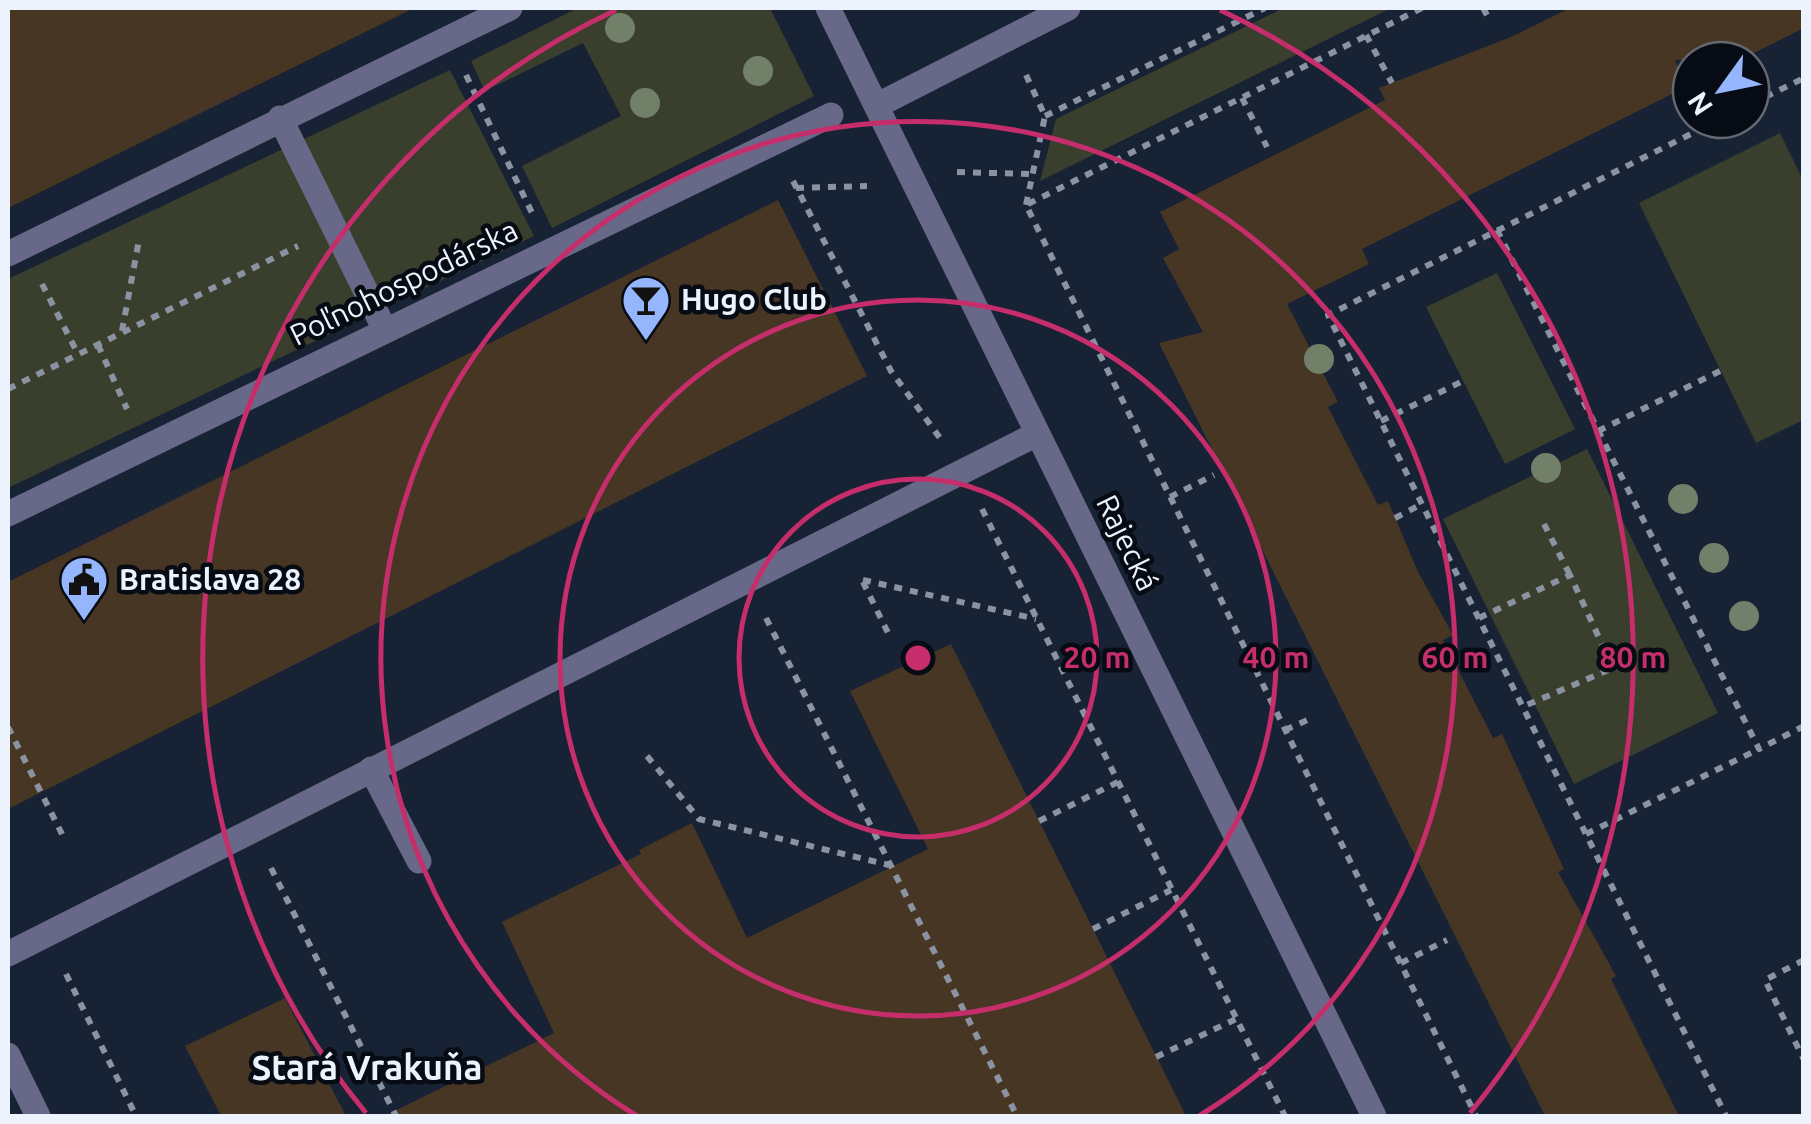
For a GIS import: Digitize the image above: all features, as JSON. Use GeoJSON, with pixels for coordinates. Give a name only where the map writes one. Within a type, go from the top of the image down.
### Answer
{"type":"FeatureCollection","features":[{"type":"Feature","properties":{"kind":"street"},"geometry":{"type":"LineString","coordinates":[[15,250],[510,8]]}},
{"type":"Feature","properties":{"kind":"street","name":"Rajecká"},"geometry":{"type":"LineString","coordinates":[[828,8],[1374,1116]]}},
{"type":"Feature","properties":{"kind":"street"},"geometry":{"type":"LineString","coordinates":[[878,105],[1068,8]]}},
{"type":"Feature","properties":{"kind":"street","name":"Poľnohospodárska"},"geometry":{"type":"LineString","coordinates":[[8,514],[384,328],[831,115]]}},
{"type":"Feature","properties":{"kind":"street"},"geometry":{"type":"LineString","coordinates":[[280,118],[384,328]]}},
{"type":"Feature","properties":{"kind":"street"},"geometry":{"type":"LineString","coordinates":[[8,954],[1036,434]]}},
{"type":"Feature","properties":{"kind":"street"},"geometry":{"type":"LineString","coordinates":[[371,770],[419,862]]}},
{"type":"Feature","properties":{"kind":"street"},"geometry":{"type":"LineString","coordinates":[[8,1056],[38,1116]]}},
{"type":"Feature","properties":{"kind":"path"},"geometry":{"type":"LineString","coordinates":[[1045,116],[1265,8]]}},
{"type":"Feature","properties":{"kind":"path"},"geometry":{"type":"LineString","coordinates":[[1026,206],[1422,8]]}},
{"type":"Feature","properties":{"kind":"path"},"geometry":{"type":"LineString","coordinates":[[1366,35],[1392,83]]}},
{"type":"Feature","properties":{"kind":"path"},"geometry":{"type":"LineString","coordinates":[[448,37],[550,250]]}},
{"type":"Feature","properties":{"kind":"path"},"geometry":{"type":"LineString","coordinates":[[1008,38],[1045,116],[1026,206],[1476,1116]]}},
{"type":"Feature","properties":{"kind":"path"},"geometry":{"type":"LineString","coordinates":[[1771,94],[1804,78]]}},
{"type":"Feature","properties":{"kind":"path"},"geometry":{"type":"LineString","coordinates":[[1242,98],[1267,148]]}},
{"type":"Feature","properties":{"kind":"path"},"geometry":{"type":"LineString","coordinates":[[1679,140],[1328,315],[1726,1116]]}},
{"type":"Feature","properties":{"kind":"path"},"geometry":{"type":"LineString","coordinates":[[774,144],[890,371],[964,471],[1285,1116]]}},
{"type":"Feature","properties":{"kind":"path"},"geometry":{"type":"LineString","coordinates":[[953,172],[1030,174]]}},
{"type":"Feature","properties":{"kind":"path"},"geometry":{"type":"LineString","coordinates":[[122,332],[149,183]]}},
{"type":"Feature","properties":{"kind":"path"},"geometry":{"type":"LineString","coordinates":[[796,188],[867,186]]}},
{"type":"Feature","properties":{"kind":"path"},"geometry":{"type":"LineString","coordinates":[[8,389],[335,228]]}},
{"type":"Feature","properties":{"kind":"path"},"geometry":{"type":"LineString","coordinates":[[1498,230],[1759,750]]}},
{"type":"Feature","properties":{"kind":"path"},"geometry":{"type":"LineString","coordinates":[[15,250],[78,354]]}},
{"type":"Feature","properties":{"kind":"path"},"geometry":{"type":"LineString","coordinates":[[98,345],[145,446]]}},
{"type":"Feature","properties":{"kind":"path"},"geometry":{"type":"LineString","coordinates":[[1598,431],[1720,371]]}},
{"type":"Feature","properties":{"kind":"path"},"geometry":{"type":"LineString","coordinates":[[1381,421],[1463,381]]}},
{"type":"Feature","properties":{"kind":"path"},"geometry":{"type":"LineString","coordinates":[[1170,497],[1214,475]]}},
{"type":"Feature","properties":{"kind":"path"},"geometry":{"type":"LineString","coordinates":[[1395,518],[1422,504]]}},
{"type":"Feature","properties":{"kind":"path"},"geometry":{"type":"LineString","coordinates":[[1544,524],[1613,668]]}},
{"type":"Feature","properties":{"kind":"path"},"geometry":{"type":"LineString","coordinates":[[858,572],[891,639]]}},
{"type":"Feature","properties":{"kind":"path"},"geometry":{"type":"LineString","coordinates":[[1479,618],[1570,575]]}},
{"type":"Feature","properties":{"kind":"path"},"geometry":{"type":"LineString","coordinates":[[863,580],[1037,619]]}},
{"type":"Feature","properties":{"kind":"path"},"geometry":{"type":"LineString","coordinates":[[766,617],[1017,1116]]}},
{"type":"Feature","properties":{"kind":"path"},"geometry":{"type":"LineString","coordinates":[[1522,707],[1645,653]]}},
{"type":"Feature","properties":{"kind":"path"},"geometry":{"type":"LineString","coordinates":[[1285,730],[1312,718]]}},
{"type":"Feature","properties":{"kind":"path"},"geometry":{"type":"LineString","coordinates":[[1586,834],[1804,726]]}},
{"type":"Feature","properties":{"kind":"path"},"geometry":{"type":"LineString","coordinates":[[8,727],[65,840]]}},
{"type":"Feature","properties":{"kind":"path"},"geometry":{"type":"LineString","coordinates":[[647,756],[698,819],[890,865]]}},
{"type":"Feature","properties":{"kind":"path"},"geometry":{"type":"LineString","coordinates":[[1039,821],[1118,782]]}},
{"type":"Feature","properties":{"kind":"path"},"geometry":{"type":"LineString","coordinates":[[268,863],[396,1116]]}},
{"type":"Feature","properties":{"kind":"path"},"geometry":{"type":"LineString","coordinates":[[1093,929],[1172,890]]}},
{"type":"Feature","properties":{"kind":"path"},"geometry":{"type":"LineString","coordinates":[[46,934],[136,1116]]}},
{"type":"Feature","properties":{"kind":"path"},"geometry":{"type":"LineString","coordinates":[[1400,963],[1447,940]]}},
{"type":"Feature","properties":{"kind":"path"},"geometry":{"type":"LineString","coordinates":[[1804,960],[1765,980],[1804,1060]]}},
{"type":"Feature","properties":{"kind":"path"},"geometry":{"type":"LineString","coordinates":[[1156,1057],[1236,1019]]}},
{"type":"Feature","properties":{"kind":"green space"},"geometry":{"type":"Polygon","coordinates":[[[578,8],[770,8],[814,96],[552,228],[522,166],[621,116],[583,43],[485,91],[471,61],[578,8]]]}},
{"type":"Feature","properties":{"kind":"green space"},"geometry":{"type":"Polygon","coordinates":[[[1284,8],[1391,8],[1040,181],[1056,119],[1284,8]]]}},
{"type":"Feature","properties":{"kind":"green space"},"geometry":{"type":"Polygon","coordinates":[[[450,70],[534,236],[8,488],[8,279],[450,70]]]}},
{"type":"Feature","properties":{"kind":"green space"},"geometry":{"type":"Polygon","coordinates":[[[1780,133],[1803,180],[1803,420],[1756,443],[1639,203],[1780,133]]]}},
{"type":"Feature","properties":{"kind":"green space"},"geometry":{"type":"Polygon","coordinates":[[[1497,273],[1575,429],[1505,464],[1426,307],[1497,273]]]}},
{"type":"Feature","properties":{"kind":"green space"},"geometry":{"type":"Polygon","coordinates":[[[1587,449],[1718,713],[1574,784],[1443,519],[1587,449]]]}},
{"type":"Feature","properties":{"kind":"building"},"geometry":{"type":"Polygon","coordinates":[[[8,8],[414,8],[8,208],[8,8]]]}},
{"type":"Feature","properties":{"kind":"building"},"geometry":{"type":"Polygon","coordinates":[[[1570,8],[1804,8],[1804,28],[1771,44],[1771,40],[1671,40],[1671,94],[1362,249],[1369,264],[1287,304],[1338,402],[1328,407],[1378,505],[1388,501],[1418,572],[1453,635],[1443,640],[1493,738],[1502,734],[1564,869],[1558,872],[1616,976],[1611,979],[1679,1116],[1545,1116],[1159,343],[1203,332],[1163,258],[1179,249],[1160,212],[1385,100],[1379,88],[1511,37],[1570,8]]]}},
{"type":"Feature","properties":{"kind":"building"},"geometry":{"type":"Polygon","coordinates":[[[778,200],[867,376],[8,809],[8,582],[778,200]]]}},
{"type":"Feature","properties":{"kind":"building"},"geometry":{"type":"Polygon","coordinates":[[[951,644],[1186,1116],[384,1116],[554,1033],[502,922],[641,854],[639,850],[692,823],[747,938],[928,849],[850,691],[951,644]]]}},
{"type":"Feature","properties":{"kind":"building"},"geometry":{"type":"Polygon","coordinates":[[[285,998],[346,1116],[221,1116],[185,1046],[285,998]]]}},
{"type":"Feature","properties":{"kind":"place","name":"Hugo Club"},"geometry":{"type":"Point","coordinates":[646,342]}},
{"type":"Feature","properties":{"kind":"place","name":"Bratislava 28"},"geometry":{"type":"Point","coordinates":[84,622]}},
{"type":"Feature","properties":{"kind":"district","name":"Stará Vrakuňa"},"geometry":{"type":"Point","coordinates":[367,1068]}}]}
